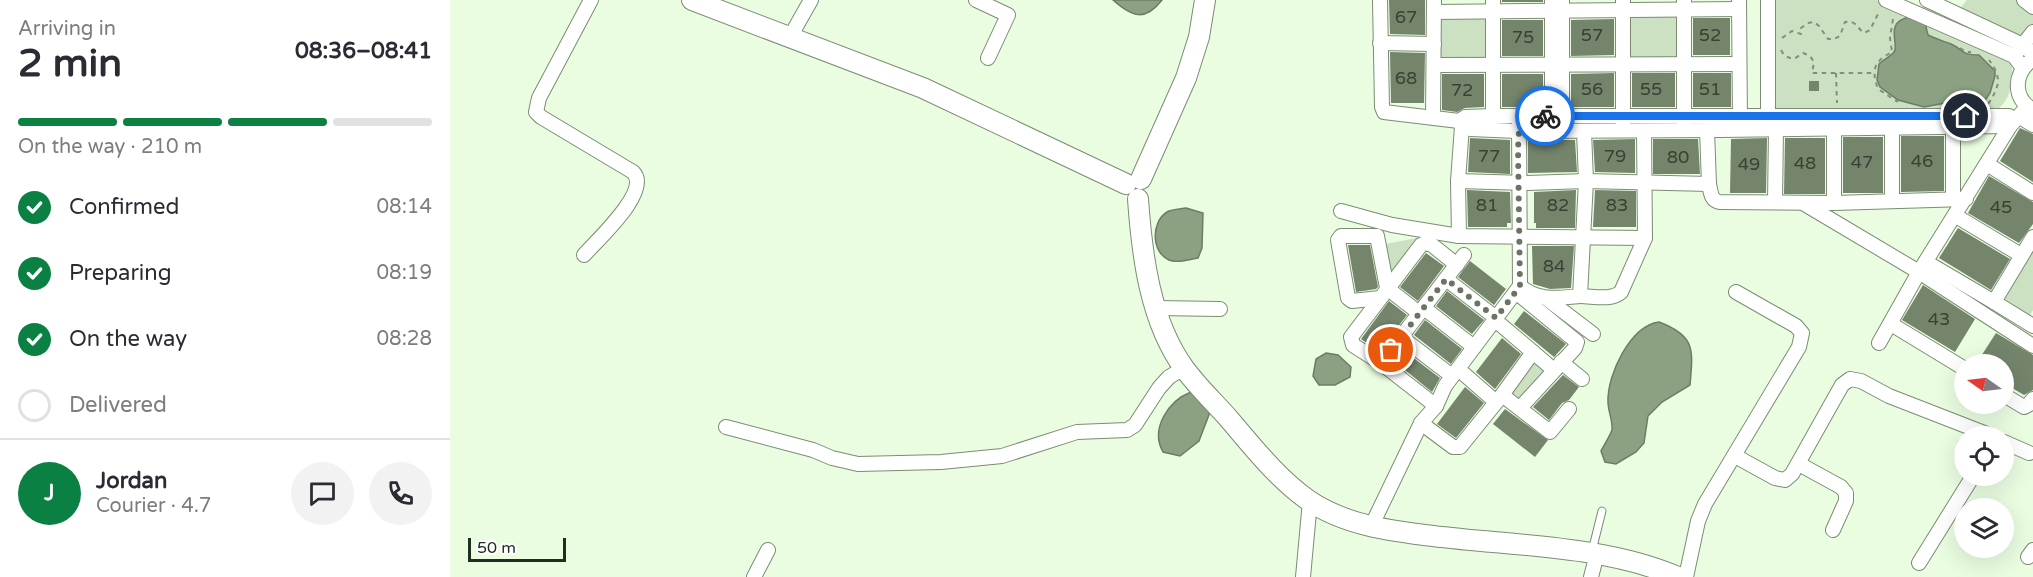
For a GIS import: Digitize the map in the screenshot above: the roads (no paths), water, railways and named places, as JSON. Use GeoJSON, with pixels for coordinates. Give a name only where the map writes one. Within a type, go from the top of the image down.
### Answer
{"type":"FeatureCollection","features":[{"type":"Feature","properties":{"kind":"street"},"geometry":{"type":"LineString","coordinates":[[584,255],[624,211],[639,183],[638,176],[633,172],[541,117],[537,112],[539,98],[591,0]]}},
{"type":"Feature","properties":{"kind":"street"},"geometry":{"type":"LineString","coordinates":[[692,0],[923,87],[1135,187]]}},
{"type":"Feature","properties":{"kind":"street"},"geometry":{"type":"LineString","coordinates":[[790,37],[811,0]]}},
{"type":"Feature","properties":{"kind":"street"},"geometry":{"type":"LineString","coordinates":[[976,0],[1008,15],[988,58]]}},
{"type":"Feature","properties":{"kind":"street"},"geometry":{"type":"LineString","coordinates":[[1205,0],[1199,38],[1186,78],[1135,187],[1141,239],[1156,308],[1166,338],[1184,368],[1287,483],[1310,501],[1342,516],[1371,527],[1454,539],[1594,554],[1630,561],[1678,577]]}},
{"type":"Feature","properties":{"kind":"street"},"geometry":{"type":"LineString","coordinates":[[1380,0],[1382,107],[1384,112],[1432,117],[1471,129],[1623,116],[1684,116],[1771,125],[2020,112],[2033,125]]}},
{"type":"Feature","properties":{"kind":"street"},"geometry":{"type":"LineString","coordinates":[[1768,0],[1774,202]]}},
{"type":"Feature","properties":{"kind":"street"},"geometry":{"type":"LineString","coordinates":[[1927,0],[1958,6],[2028,50]]}},
{"type":"Feature","properties":{"kind":"street"},"geometry":{"type":"LineString","coordinates":[[2024,0],[2033,7]]}},
{"type":"Feature","properties":{"kind":"street"},"geometry":{"type":"LineString","coordinates":[[1707,130],[1709,184],[1711,196],[1717,202],[1834,203],[1960,199],[1988,164],[2020,112],[2017,84],[2028,64],[2014,56],[1885,4]]}},
{"type":"Feature","properties":{"kind":"street"},"geometry":{"type":"LineString","coordinates":[[1557,5],[1557,123]]}},
{"type":"Feature","properties":{"kind":"street"},"geometry":{"type":"LineString","coordinates":[[1622,131],[1623,5]]}},
{"type":"Feature","properties":{"kind":"street"},"geometry":{"type":"LineString","coordinates":[[1684,5],[1684,130]]}},
{"type":"Feature","properties":{"kind":"street"},"geometry":{"type":"LineString","coordinates":[[1432,117],[1434,6],[1739,5],[1740,123]]}},
{"type":"Feature","properties":{"kind":"street"},"geometry":{"type":"LineString","coordinates":[[1493,6],[1493,116]]}},
{"type":"Feature","properties":{"kind":"street"},"geometry":{"type":"LineString","coordinates":[[2028,50],[2033,32]]}},
{"type":"Feature","properties":{"kind":"street"},"geometry":{"type":"LineString","coordinates":[[1380,43],[1434,44]]}},
{"type":"Feature","properties":{"kind":"street"},"geometry":{"type":"LineString","coordinates":[[2014,56],[2028,50]]}},
{"type":"Feature","properties":{"kind":"street"},"geometry":{"type":"LineString","coordinates":[[1434,65],[1739,64]]}},
{"type":"Feature","properties":{"kind":"street"},"geometry":{"type":"LineString","coordinates":[[1835,122],[1892,129],[1953,127],[2020,112]]}},
{"type":"Feature","properties":{"kind":"street"},"geometry":{"type":"LineString","coordinates":[[1459,236],[1460,124],[1466,117],[1493,116],[1523,123]]}},
{"type":"Feature","properties":{"kind":"street"},"geometry":{"type":"LineString","coordinates":[[1834,203],[1835,122]]}},
{"type":"Feature","properties":{"kind":"street"},"geometry":{"type":"LineString","coordinates":[[1458,375],[1523,292],[1523,123]]}},
{"type":"Feature","properties":{"kind":"street"},"geometry":{"type":"LineString","coordinates":[[1557,123],[1584,131],[1644,131],[1707,130],[1740,123]]}},
{"type":"Feature","properties":{"kind":"street"},"geometry":{"type":"LineString","coordinates":[[1879,344],[1923,267],[1956,216],[1960,199],[1953,127]]}},
{"type":"Feature","properties":{"kind":"street"},"geometry":{"type":"LineString","coordinates":[[1892,129],[1892,201]]}},
{"type":"Feature","properties":{"kind":"street"},"geometry":{"type":"LineString","coordinates":[[1580,296],[1586,181],[1584,131]]}},
{"type":"Feature","properties":{"kind":"street"},"geometry":{"type":"LineString","coordinates":[[1547,299],[1580,296],[1608,297],[1617,296],[1621,292],[1644,238],[1646,183],[1644,131]]}},
{"type":"Feature","properties":{"kind":"street"},"geometry":{"type":"LineString","coordinates":[[1988,164],[2033,193]]}},
{"type":"Feature","properties":{"kind":"street"},"geometry":{"type":"LineString","coordinates":[[1458,181],[1709,184]]}},
{"type":"Feature","properties":{"kind":"street"},"geometry":{"type":"LineString","coordinates":[[1803,203],[1994,302],[2033,326]]}},
{"type":"Feature","properties":{"kind":"street"},"geometry":{"type":"LineString","coordinates":[[1341,211],[1392,225],[1459,236],[1644,238]]}},
{"type":"Feature","properties":{"kind":"street"},"geometry":{"type":"LineString","coordinates":[[1956,216],[2021,255]]}},
{"type":"Feature","properties":{"kind":"street"},"geometry":{"type":"LineString","coordinates":[[1383,293],[1377,236],[1339,237],[1348,298],[1352,301],[1383,293],[1421,310],[1474,347]]}},
{"type":"Feature","properties":{"kind":"street"},"geometry":{"type":"LineString","coordinates":[[1994,302],[2033,237]]}},
{"type":"Feature","properties":{"kind":"street"},"geometry":{"type":"LineString","coordinates":[[1381,363],[1460,260],[1425,243],[1383,293],[1351,337],[1353,345],[1438,402]]}},
{"type":"Feature","properties":{"kind":"street"},"geometry":{"type":"LineString","coordinates":[[1923,267],[2033,346]]}},
{"type":"Feature","properties":{"kind":"street"},"geometry":{"type":"LineString","coordinates":[[1446,279],[1533,352],[1582,379]]}},
{"type":"Feature","properties":{"kind":"street"},"geometry":{"type":"LineString","coordinates":[[1523,292],[1547,299],[1593,334]]}},
{"type":"Feature","properties":{"kind":"street"},"geometry":{"type":"LineString","coordinates":[[1520,408],[1576,346],[1575,339],[1523,292]]}},
{"type":"Feature","properties":{"kind":"street"},"geometry":{"type":"LineString","coordinates":[[1686,577],[1698,521],[1706,504],[1799,346],[1802,333],[1796,326],[1736,292]]}},
{"type":"Feature","properties":{"kind":"street"},"geometry":{"type":"LineString","coordinates":[[1156,308],[1220,309]]}},
{"type":"Feature","properties":{"kind":"street"},"geometry":{"type":"LineString","coordinates":[[1371,527],[1421,423],[1451,390],[1474,347],[1498,322]]}},
{"type":"Feature","properties":{"kind":"street"},"geometry":{"type":"LineString","coordinates":[[1891,324],[1954,362]]}},
{"type":"Feature","properties":{"kind":"street"},"geometry":{"type":"LineString","coordinates":[[1401,336],[1458,375],[1499,399],[1520,408],[1550,432],[1569,410]]}},
{"type":"Feature","properties":{"kind":"street"},"geometry":{"type":"LineString","coordinates":[[1421,423],[1457,448],[1499,399],[1533,352]]}},
{"type":"Feature","properties":{"kind":"street"},"geometry":{"type":"LineString","coordinates":[[726,428],[858,464],[941,462],[1002,456],[1077,432],[1127,430],[1135,425],[1159,388],[1169,377],[1184,368]]}},
{"type":"Feature","properties":{"kind":"street"},"geometry":{"type":"LineString","coordinates":[[1735,456],[1775,478],[1785,480],[1799,464],[1842,385],[1850,379],[1861,381],[1958,426]]}},
{"type":"Feature","properties":{"kind":"street"},"geometry":{"type":"LineString","coordinates":[[2014,401],[2024,407],[2033,399]]}},
{"type":"Feature","properties":{"kind":"street"},"geometry":{"type":"LineString","coordinates":[[2014,446],[2029,453]]}},
{"type":"Feature","properties":{"kind":"street"},"geometry":{"type":"LineString","coordinates":[[1799,464],[1846,493],[1846,501],[1833,530]]}},
{"type":"Feature","properties":{"kind":"street"},"geometry":{"type":"LineString","coordinates":[[1919,563],[1967,486]]}},
{"type":"Feature","properties":{"kind":"street"},"geometry":{"type":"LineString","coordinates":[[1303,577],[1310,501]]}},
{"type":"Feature","properties":{"kind":"street"},"geometry":{"type":"LineString","coordinates":[[754,577],[768,550]]}},
{"type":"Feature","properties":{"kind":"street"},"geometry":{"type":"LineString","coordinates":[[1591,577],[1594,554]]}},
{"type":"Feature","properties":{"kind":"lane"},"geometry":{"type":"LineString","coordinates":[[1594,554],[1602,511]]}}]}
